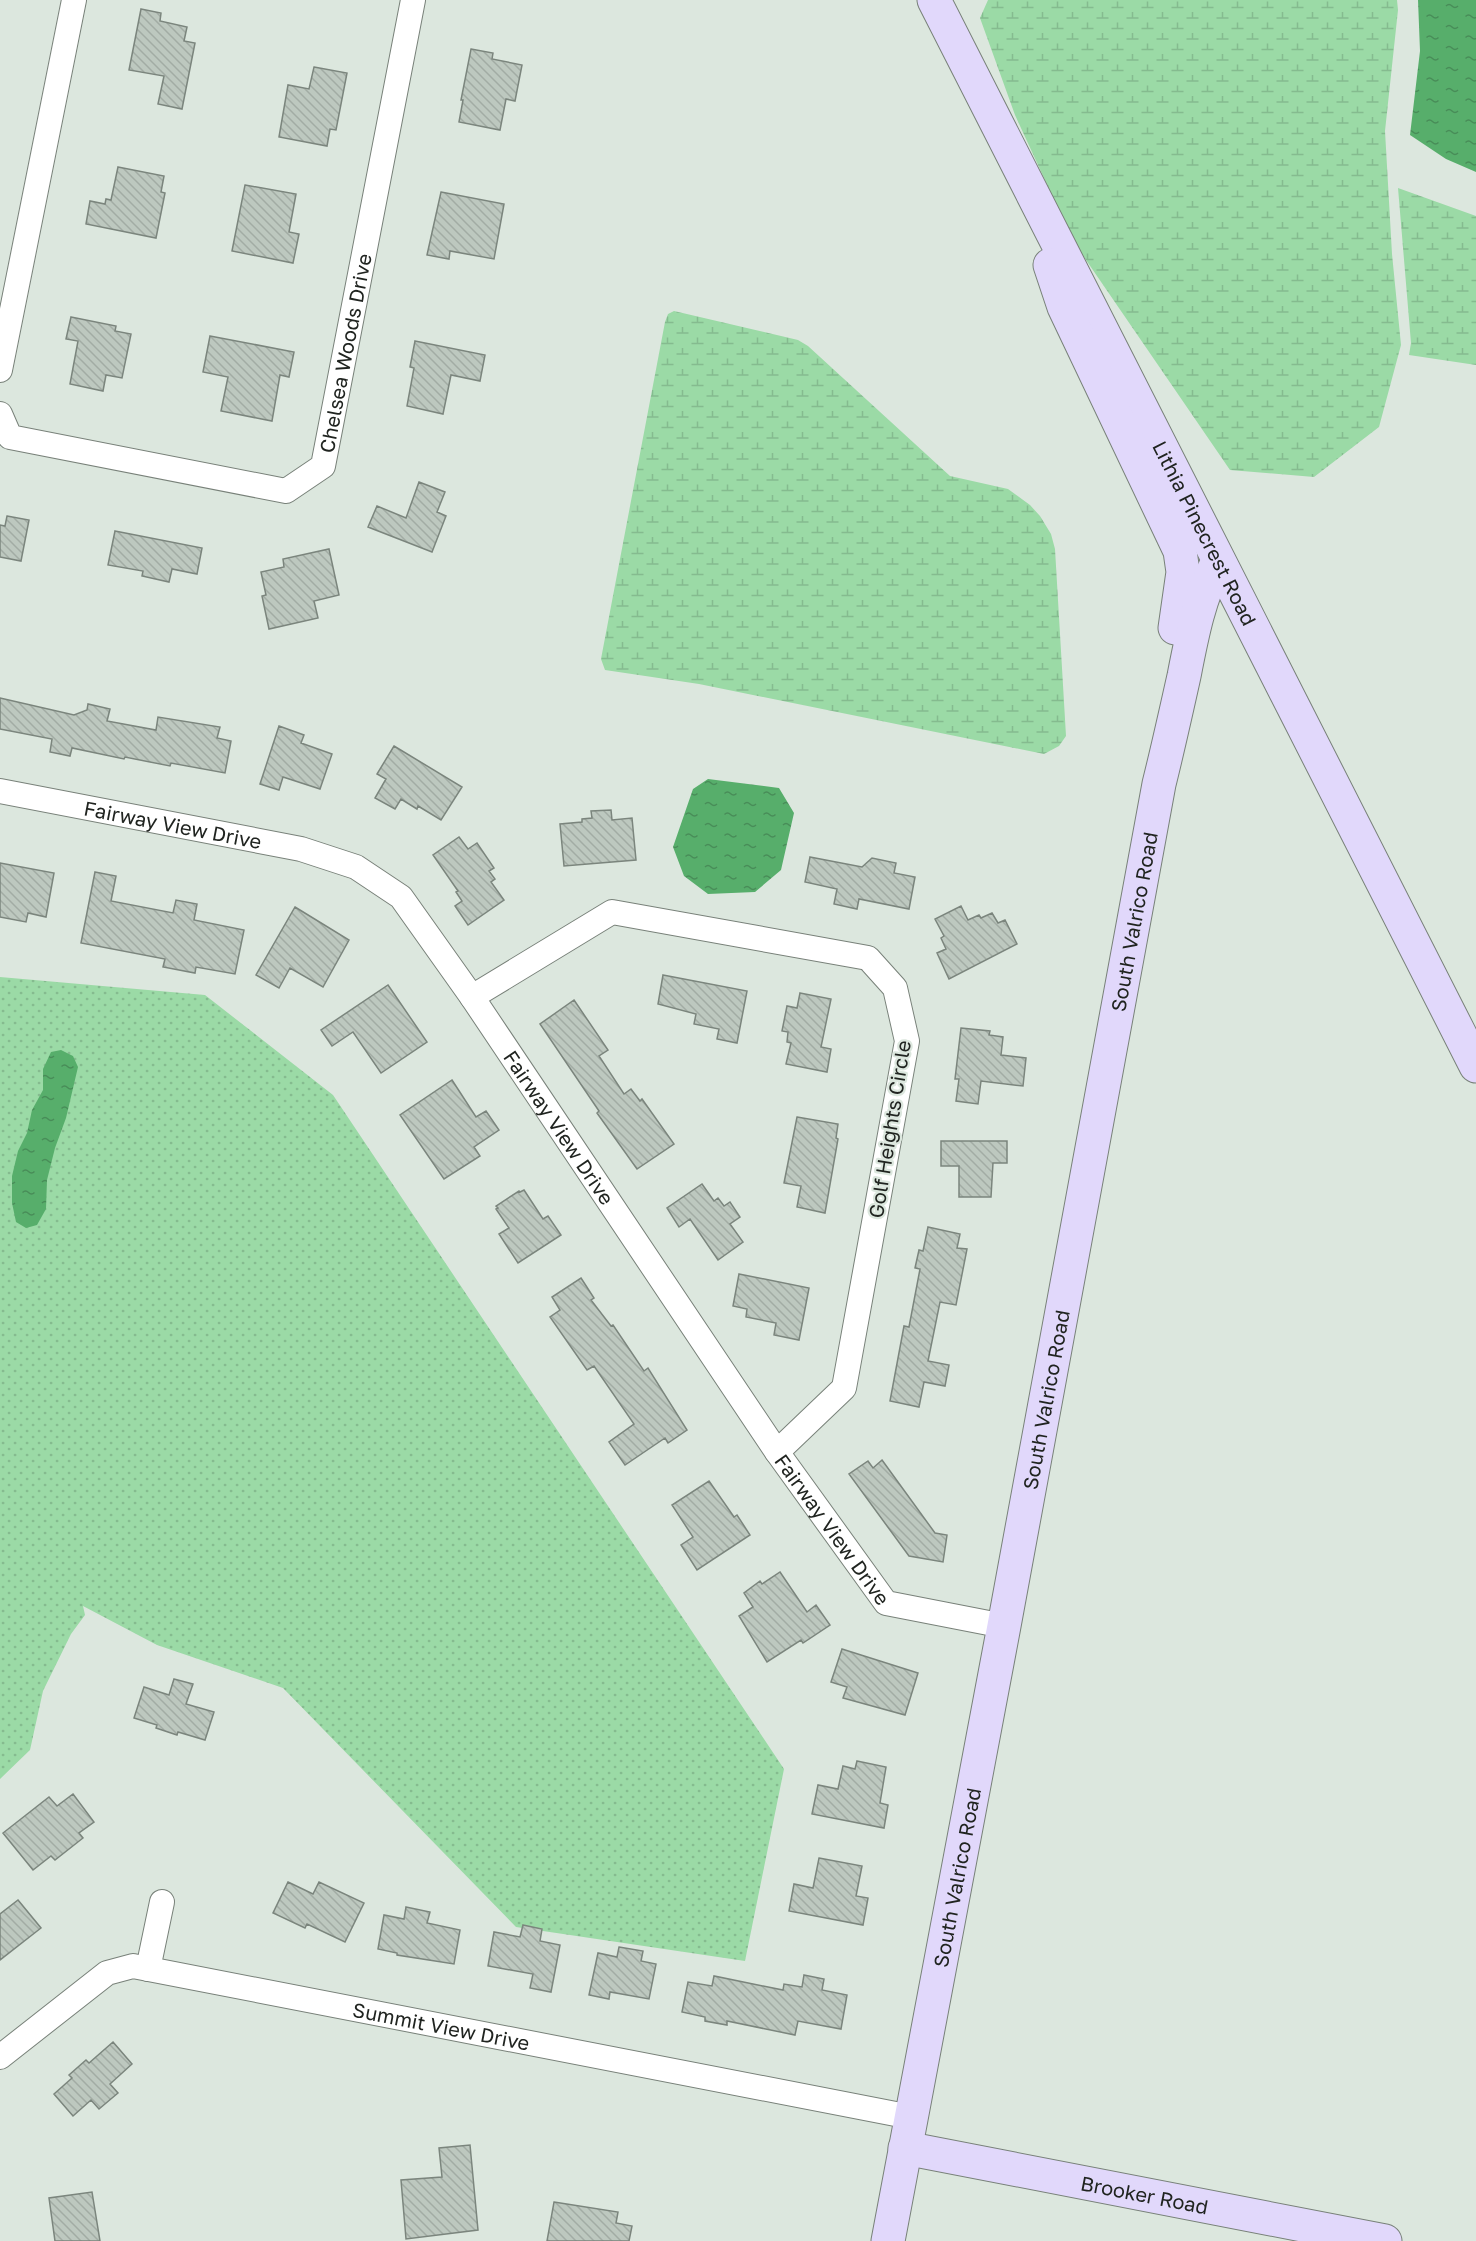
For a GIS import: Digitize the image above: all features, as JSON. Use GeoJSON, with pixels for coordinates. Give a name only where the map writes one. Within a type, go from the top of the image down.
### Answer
{"type":"FeatureCollection","features":[{"type":"Feature","properties":{"kind":"street"},"geometry":{"type":"LineString","coordinates":[[0,370],[74,0]]}},
{"type":"Feature","properties":{"kind":"street","name":"Chelsea Woods Drive"},"geometry":{"type":"LineString","coordinates":[[0,414],[10,436],[286,491],[322,466],[413,0]]}},
{"type":"Feature","properties":{"kind":"street","name":"Lithia Pinecrest Road"},"geometry":{"type":"LineString","coordinates":[[934,0],[1476,1066]]}},
{"type":"Feature","properties":{"kind":"street"},"geometry":{"type":"LineString","coordinates":[[1046,218],[1048,253],[1053,278],[1064,307],[1176,540],[1183,562],[1161,723],[1159,784]]}},
{"type":"Feature","properties":{"kind":"street","name":"South Valrico Road"},"geometry":{"type":"LineString","coordinates":[[888,2241],[1005,1626],[1159,784],[1197,609],[1218,561]]}},
{"type":"Feature","properties":{"kind":"street","name":"Fairway View Drive"},"geometry":{"type":"LineString","coordinates":[[0,790],[302,849],[356,867],[401,897],[472,998],[777,1452],[886,1603],[1005,1626]]}},
{"type":"Feature","properties":{"kind":"street","name":"Golf Heights Circle"},"geometry":{"type":"LineString","coordinates":[[472,998],[612,912],[868,958],[895,988],[907,1041],[843,1388],[777,1452]]}},
{"type":"Feature","properties":{"kind":"street"},"geometry":{"type":"LineString","coordinates":[[148,1969],[162,1902]]}},
{"type":"Feature","properties":{"kind":"street","name":"Summit View Drive"},"geometry":{"type":"LineString","coordinates":[[0,2057],[107,1973],[133,1966],[908,2133]]}},
{"type":"Feature","properties":{"kind":"street","name":"Brooker Road"},"geometry":{"type":"LineString","coordinates":[[908,2133],[1385,2241]]}},
{"type":"Feature","properties":{"kind":"green space"},"geometry":{"type":"Polygon","coordinates":[[[988,0],[1397,0],[1398,10],[1385,131],[1392,254],[1401,345],[1379,427],[1314,477],[1230,470],[1073,241],[1015,115],[980,18],[988,0]]]}},
{"type":"Feature","properties":{"kind":"green space"},"geometry":{"type":"Polygon","coordinates":[[[1398,188],[1476,216],[1476,365],[1409,355],[1411,343],[1398,188]]]}},
{"type":"Feature","properties":{"kind":"green space"},"geometry":{"type":"Polygon","coordinates":[[[674,311],[798,340],[808,346],[950,476],[1008,489],[1030,505],[1040,516],[1051,534],[1055,549],[1066,736],[1059,746],[1044,754],[699,684],[605,670],[601,659],[665,322],[668,314],[674,311]]]}},
{"type":"Feature","properties":{"kind":"green space"},"geometry":{"type":"Polygon","coordinates":[[[0,977],[205,995],[333,1095],[784,1769],[745,1961],[516,1927],[283,1688],[157,1645],[83,1606],[85,1615],[71,1634],[43,1691],[30,1750],[0,1779],[0,977]]]}},
{"type":"Feature","properties":{"kind":"water"},"geometry":{"type":"Polygon","coordinates":[[[1418,0],[1476,0],[1476,172],[1446,159],[1410,135],[1420,51],[1418,0]]]}},
{"type":"Feature","properties":{"kind":"water"},"geometry":{"type":"Polygon","coordinates":[[[708,779],[779,788],[794,813],[781,870],[755,892],[708,894],[684,876],[673,847],[693,789],[708,779]]]}},
{"type":"Feature","properties":{"kind":"water"},"geometry":{"type":"Polygon","coordinates":[[[61,1050],[73,1056],[78,1067],[66,1118],[47,1180],[46,1209],[37,1225],[26,1228],[16,1222],[12,1203],[12,1176],[18,1151],[27,1133],[32,1110],[43,1090],[43,1069],[51,1052],[61,1050]]]}},
{"type":"Feature","properties":{"kind":"building"},"geometry":{"type":"Polygon","coordinates":[[[141,9],[161,13],[160,21],[187,27],[184,41],[195,43],[182,109],[158,104],[164,76],[129,70],[141,9]]]}},
{"type":"Feature","properties":{"kind":"building"},"geometry":{"type":"Polygon","coordinates":[[[471,49],[493,53],[492,59],[522,65],[515,101],[506,99],[500,130],[459,122],[471,49]]]}},
{"type":"Feature","properties":{"kind":"building"},"geometry":{"type":"Polygon","coordinates":[[[314,67],[347,73],[336,130],[330,129],[327,146],[279,137],[288,85],[309,89],[314,67]]]}},
{"type":"Feature","properties":{"kind":"building"},"geometry":{"type":"Polygon","coordinates":[[[118,167],[164,176],[161,192],[165,193],[156,238],[86,224],[90,201],[105,204],[106,199],[111,200],[118,167]]]}},
{"type":"Feature","properties":{"kind":"building"},"geometry":{"type":"Polygon","coordinates":[[[245,185],[296,194],[289,232],[299,234],[293,263],[232,251],[245,185]]]}},
{"type":"Feature","properties":{"kind":"building"},"geometry":{"type":"Polygon","coordinates":[[[441,192],[504,204],[494,259],[450,251],[449,259],[427,255],[441,192]]]}},
{"type":"Feature","properties":{"kind":"building"},"geometry":{"type":"Polygon","coordinates":[[[71,317],[116,326],[115,331],[131,334],[122,378],[106,375],[103,391],[70,384],[78,341],[66,339],[71,317]]]}},
{"type":"Feature","properties":{"kind":"building"},"geometry":{"type":"Polygon","coordinates":[[[210,336],[294,352],[289,377],[280,375],[272,421],[221,411],[228,377],[203,372],[210,336]]]}},
{"type":"Feature","properties":{"kind":"building"},"geometry":{"type":"Polygon","coordinates":[[[415,341],[485,355],[480,381],[451,375],[443,414],[407,406],[414,368],[410,367],[415,341]]]}},
{"type":"Feature","properties":{"kind":"building"},"geometry":{"type":"Polygon","coordinates":[[[419,482],[445,492],[437,512],[446,516],[432,552],[368,527],[377,506],[406,518],[419,482]]]}},
{"type":"Feature","properties":{"kind":"building"},"geometry":{"type":"Polygon","coordinates":[[[7,516],[29,520],[21,561],[0,557],[0,525],[5,526],[7,516]]]}},
{"type":"Feature","properties":{"kind":"building"},"geometry":{"type":"Polygon","coordinates":[[[115,531],[202,548],[197,574],[172,569],[169,582],[142,576],[143,571],[108,565],[115,531]]]}},
{"type":"Feature","properties":{"kind":"building"},"geometry":{"type":"Polygon","coordinates":[[[329,549],[339,595],[314,601],[318,618],[269,629],[262,596],[266,595],[261,572],[284,567],[283,559],[329,549]]]}},
{"type":"Feature","properties":{"kind":"building"},"geometry":{"type":"Polygon","coordinates":[[[0,698],[74,715],[87,710],[88,704],[110,709],[107,721],[156,730],[158,717],[220,727],[217,738],[231,741],[225,773],[171,763],[170,766],[125,757],[124,759],[72,748],[70,756],[50,752],[52,739],[0,729],[0,698]]]}},
{"type":"Feature","properties":{"kind":"building"},"geometry":{"type":"Polygon","coordinates":[[[279,726],[304,735],[301,743],[332,754],[320,789],[283,777],[279,790],[260,784],[279,726]]]}},
{"type":"Feature","properties":{"kind":"building"},"geometry":{"type":"Polygon","coordinates":[[[394,746],[462,787],[441,820],[401,799],[395,809],[375,798],[386,779],[377,774],[394,746]]]}},
{"type":"Feature","properties":{"kind":"building"},"geometry":{"type":"Polygon","coordinates":[[[611,810],[612,820],[632,818],[636,860],[564,866],[560,824],[582,822],[582,819],[592,818],[591,811],[611,810]]]}},
{"type":"Feature","properties":{"kind":"building"},"geometry":{"type":"Polygon","coordinates":[[[459,837],[468,849],[477,843],[494,868],[489,871],[495,879],[491,882],[504,900],[468,925],[455,906],[462,901],[456,892],[458,891],[433,855],[459,837]]]}},
{"type":"Feature","properties":{"kind":"building"},"geometry":{"type":"Polygon","coordinates":[[[810,857],[862,867],[872,858],[896,863],[894,873],[915,877],[909,909],[859,899],[857,909],[834,904],[837,889],[805,882],[810,857]]]}},
{"type":"Feature","properties":{"kind":"building"},"geometry":{"type":"Polygon","coordinates":[[[0,863],[54,873],[46,917],[28,913],[26,922],[0,917],[0,863]]]}},
{"type":"Feature","properties":{"kind":"building"},"geometry":{"type":"Polygon","coordinates":[[[95,872],[116,876],[111,901],[173,913],[176,900],[197,904],[194,920],[244,930],[235,974],[196,967],[195,973],[163,967],[165,959],[81,943],[95,872]]]}},
{"type":"Feature","properties":{"kind":"building"},"geometry":{"type":"Polygon","coordinates":[[[961,906],[968,920],[992,913],[998,923],[1005,920],[1017,944],[949,979],[937,953],[946,949],[941,938],[944,936],[935,919],[961,906]]]}},
{"type":"Feature","properties":{"kind":"building"},"geometry":{"type":"Polygon","coordinates":[[[295,907],[349,940],[323,987],[290,968],[279,988],[256,975],[295,907]]]}},
{"type":"Feature","properties":{"kind":"building"},"geometry":{"type":"Polygon","coordinates":[[[663,975],[747,991],[737,1043],[717,1039],[719,1029],[694,1024],[696,1014],[658,1004],[663,975]]]}},
{"type":"Feature","properties":{"kind":"building"},"geometry":{"type":"Polygon","coordinates":[[[388,985],[427,1042],[381,1073],[353,1032],[332,1046],[321,1030],[388,985]]]}},
{"type":"Feature","properties":{"kind":"building"},"geometry":{"type":"Polygon","coordinates":[[[800,993],[831,999],[821,1047],[831,1049],[827,1072],[786,1064],[791,1043],[787,1042],[788,1032],[782,1031],[787,1006],[797,1008],[800,993]]]}},
{"type":"Feature","properties":{"kind":"building"},"geometry":{"type":"Polygon","coordinates":[[[574,1000],[608,1050],[599,1056],[624,1094],[631,1089],[640,1101],[642,1099],[674,1144],[637,1169],[597,1113],[599,1111],[540,1024],[574,1000]]]}},
{"type":"Feature","properties":{"kind":"building"},"geometry":{"type":"Polygon","coordinates":[[[961,1028],[990,1031],[989,1035],[1003,1037],[1001,1055],[1026,1058],[1023,1086],[981,1081],[978,1104],[956,1101],[959,1079],[955,1079],[961,1028]]]}},
{"type":"Feature","properties":{"kind":"building"},"geometry":{"type":"Polygon","coordinates":[[[452,1080],[476,1117],[486,1111],[499,1130],[474,1147],[480,1156],[444,1179],[400,1115],[452,1080]]]}},
{"type":"Feature","properties":{"kind":"building"},"geometry":{"type":"Polygon","coordinates":[[[797,1117],[838,1124],[836,1138],[838,1139],[825,1213],[797,1207],[801,1186],[784,1183],[797,1117]]]}},
{"type":"Feature","properties":{"kind":"building"},"geometry":{"type":"Polygon","coordinates":[[[941,1141],[1007,1141],[1007,1163],[993,1163],[991,1197],[959,1197],[959,1166],[941,1166],[941,1141]]]}},
{"type":"Feature","properties":{"kind":"building"},"geometry":{"type":"Polygon","coordinates":[[[702,1184],[714,1201],[718,1198],[724,1206],[730,1202],[740,1217],[730,1224],[743,1242],[718,1260],[690,1219],[679,1227],[667,1208],[702,1184]]]}},
{"type":"Feature","properties":{"kind":"building"},"geometry":{"type":"Polygon","coordinates":[[[524,1190],[543,1219],[548,1216],[561,1235],[518,1263],[499,1234],[509,1228],[496,1206],[524,1190]]]}},
{"type":"Feature","properties":{"kind":"building"},"geometry":{"type":"Polygon","coordinates":[[[928,1227],[960,1234],[957,1248],[967,1249],[956,1305],[940,1302],[928,1361],[949,1365],[945,1386],[924,1382],[919,1407],[890,1401],[904,1326],[909,1327],[920,1269],[915,1268],[919,1250],[923,1251],[928,1227]]]}},
{"type":"Feature","properties":{"kind":"building"},"geometry":{"type":"Polygon","coordinates":[[[739,1274],[809,1288],[799,1340],[774,1335],[776,1323],[746,1317],[747,1309],[733,1306],[739,1274]]]}},
{"type":"Feature","properties":{"kind":"building"},"geometry":{"type":"Polygon","coordinates":[[[581,1278],[594,1298],[591,1300],[611,1326],[613,1325],[644,1371],[648,1368],[687,1430],[668,1443],[665,1438],[625,1465],[609,1442],[634,1424],[594,1366],[587,1370],[550,1317],[560,1310],[552,1297],[581,1278]]]}},
{"type":"Feature","properties":{"kind":"building"},"geometry":{"type":"Polygon","coordinates":[[[882,1460],[935,1533],[947,1535],[943,1562],[909,1556],[849,1474],[868,1461],[873,1468],[882,1460]]]}},
{"type":"Feature","properties":{"kind":"building"},"geometry":{"type":"Polygon","coordinates":[[[709,1481],[734,1517],[737,1515],[750,1535],[697,1570],[681,1545],[693,1537],[672,1505],[709,1481]]]}},
{"type":"Feature","properties":{"kind":"building"},"geometry":{"type":"Polygon","coordinates":[[[780,1572],[807,1612],[816,1605],[830,1625],[803,1643],[801,1640],[767,1662],[739,1616],[753,1607],[744,1593],[760,1581],[762,1584],[780,1572]]]}},
{"type":"Feature","properties":{"kind":"building"},"geometry":{"type":"Polygon","coordinates":[[[842,1649],[918,1673],[905,1715],[843,1698],[847,1687],[831,1682],[842,1649]]]}},
{"type":"Feature","properties":{"kind":"building"},"geometry":{"type":"Polygon","coordinates":[[[174,1679],[193,1684],[186,1704],[214,1712],[205,1740],[178,1732],[177,1735],[156,1728],[157,1725],[134,1718],[144,1687],[169,1695],[174,1679]]]}},
{"type":"Feature","properties":{"kind":"building"},"geometry":{"type":"Polygon","coordinates":[[[857,1761],[886,1767],[880,1803],[888,1805],[884,1828],[812,1814],[818,1785],[838,1789],[843,1766],[855,1769],[857,1761]]]}},
{"type":"Feature","properties":{"kind":"building"},"geometry":{"type":"Polygon","coordinates":[[[73,1794],[94,1822],[79,1833],[83,1838],[55,1860],[51,1856],[33,1870],[3,1833],[49,1797],[57,1806],[73,1794]]]}},
{"type":"Feature","properties":{"kind":"building"},"geometry":{"type":"Polygon","coordinates":[[[819,1858],[862,1866],[856,1896],[868,1898],[863,1925],[789,1911],[794,1884],[813,1888],[819,1858]]]}},
{"type":"Feature","properties":{"kind":"building"},"geometry":{"type":"Polygon","coordinates":[[[288,1882],[313,1894],[319,1882],[364,1903],[345,1942],[307,1924],[305,1928],[273,1913],[288,1882]]]}},
{"type":"Feature","properties":{"kind":"building"},"geometry":{"type":"Polygon","coordinates":[[[18,1900],[41,1928],[0,1960],[0,1914],[18,1900]]]}},
{"type":"Feature","properties":{"kind":"building"},"geometry":{"type":"Polygon","coordinates":[[[406,1907],[430,1912],[427,1923],[460,1930],[454,1964],[397,1955],[397,1953],[378,1949],[384,1915],[404,1919],[406,1907]]]}},
{"type":"Feature","properties":{"kind":"building"},"geometry":{"type":"Polygon","coordinates":[[[523,1925],[542,1929],[540,1941],[560,1945],[551,1992],[530,1988],[533,1974],[488,1966],[494,1932],[520,1937],[523,1925]]]}},
{"type":"Feature","properties":{"kind":"building"},"geometry":{"type":"Polygon","coordinates":[[[619,1947],[643,1951],[641,1961],[656,1964],[649,1999],[610,1992],[609,1999],[589,1995],[598,1953],[617,1957],[619,1947]]]}},
{"type":"Feature","properties":{"kind":"building"},"geometry":{"type":"Polygon","coordinates":[[[804,1975],[824,1979],[822,1990],[847,1995],[841,2029],[798,2021],[795,2035],[727,2021],[727,2025],[705,2021],[705,2017],[682,2012],[688,1982],[712,1986],[714,1976],[783,1990],[784,1984],[802,1987],[804,1975]]]}},
{"type":"Feature","properties":{"kind":"building"},"geometry":{"type":"Polygon","coordinates":[[[113,2042],[132,2064],[110,2084],[118,2093],[99,2109],[91,2100],[73,2116],[54,2094],[72,2078],[69,2075],[86,2060],[89,2063],[113,2042]]]}},
{"type":"Feature","properties":{"kind":"building"},"geometry":{"type":"Polygon","coordinates":[[[470,2145],[478,2230],[406,2239],[401,2180],[442,2177],[439,2148],[470,2145]]]}},
{"type":"Feature","properties":{"kind":"building"},"geometry":{"type":"Polygon","coordinates":[[[92,2192],[100,2241],[55,2241],[49,2198],[92,2192]]]}},
{"type":"Feature","properties":{"kind":"building"},"geometry":{"type":"Polygon","coordinates":[[[554,2202],[618,2212],[616,2223],[632,2226],[629,2241],[547,2241],[554,2202]]]}}]}
